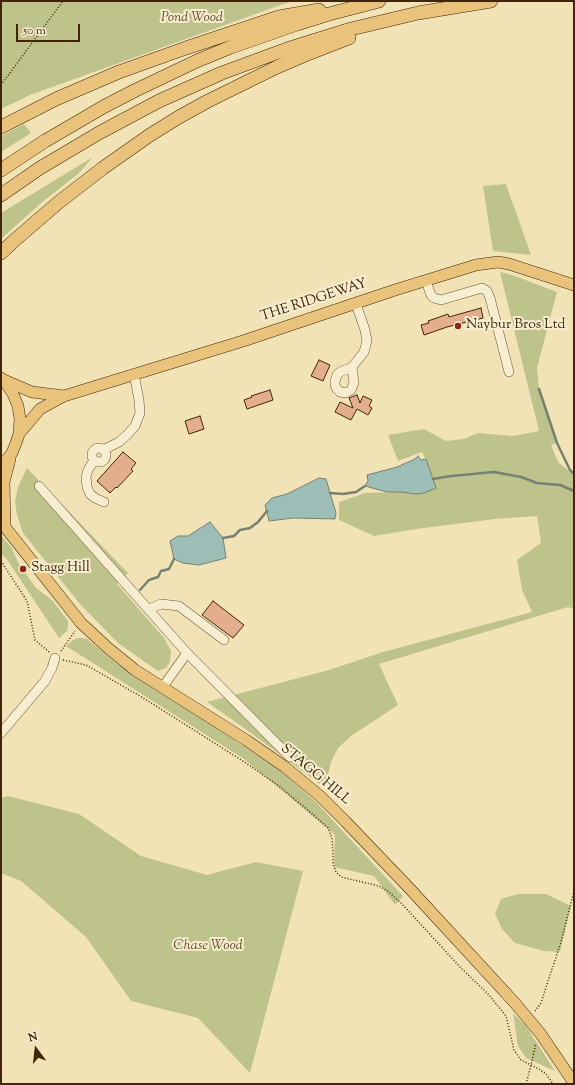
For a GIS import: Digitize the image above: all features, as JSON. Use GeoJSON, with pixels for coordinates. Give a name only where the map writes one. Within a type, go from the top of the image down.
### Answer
{"type":"FeatureCollection","features":[{"type":"Feature","properties":{"kind":"highway"},"geometry":{"type":"LineString","coordinates":[[1,170],[75,122],[167,74],[264,35],[329,14],[379,1]]}},
{"type":"Feature","properties":{"kind":"highway"},"geometry":{"type":"LineString","coordinates":[[1,195],[40,168],[99,133],[159,101],[254,60],[351,29],[418,13],[492,1]]}},
{"type":"Feature","properties":{"kind":"highway"},"geometry":{"type":"LineString","coordinates":[[1,127],[56,99],[119,72],[186,48],[279,17],[323,9],[363,5]]}},
{"type":"Feature","properties":{"kind":"highway"},"geometry":{"type":"LineString","coordinates":[[1,253],[59,202],[103,168],[150,135],[208,101],[277,67],[332,44],[418,13]]}},
{"type":"Feature","properties":{"kind":"main road","name":"THE RIDGEWAY"},"geometry":{"type":"LineString","coordinates":[[19,434],[40,409],[64,396],[242,341],[476,265],[498,262],[508,264],[521,267],[574,286]]}},
{"type":"Feature","properties":{"kind":"main road","name":"THE RIDGEWAY"},"geometry":{"type":"LineString","coordinates":[[2,379],[32,392],[64,396]]}},
{"type":"Feature","properties":{"kind":"main road"},"geometry":{"type":"LineString","coordinates":[[1,467],[12,453],[16,444],[19,434],[20,419],[18,406],[13,394],[2,379]]}},
{"type":"Feature","properties":{"kind":"main road","name":"STAGG HILL"},"geometry":{"type":"LineString","coordinates":[[12,453],[4,482],[3,524],[81,624],[135,670],[259,749],[285,767],[320,796],[487,971],[530,1020],[574,1083]]}},
{"type":"Feature","properties":{"kind":"lane"},"geometry":{"type":"LineString","coordinates":[[426,280],[431,295],[434,298],[441,300],[482,288],[487,291],[509,372]]}},
{"type":"Feature","properties":{"kind":"lane"},"geometry":{"type":"LineString","coordinates":[[352,367],[364,352],[367,341],[365,330],[356,304]]}},
{"type":"Feature","properties":{"kind":"lane"},"geometry":{"type":"LineString","coordinates":[[104,502],[90,494],[87,487],[86,477],[94,460],[98,461],[104,458],[105,454],[103,450],[119,442],[135,426],[140,413],[134,374]]}},
{"type":"Feature","properties":{"kind":"lane"},"geometry":{"type":"LineString","coordinates":[[39,486],[187,653],[290,757]]}},
{"type":"Feature","properties":{"kind":"lane"},"geometry":{"type":"LineString","coordinates":[[149,609],[161,604],[179,606],[224,640]]}},
{"type":"Feature","properties":{"kind":"lane"},"geometry":{"type":"LineString","coordinates":[[162,688],[187,653]]}},
{"type":"Feature","properties":{"kind":"lane"},"geometry":{"type":"LineString","coordinates":[[1,733],[45,681],[52,668],[55,658]]}},
{"type":"Feature","properties":{"kind":"path"},"geometry":{"type":"LineString","coordinates":[[1,85],[63,1]]}},
{"type":"Feature","properties":{"kind":"path"},"geometry":{"type":"LineString","coordinates":[[1,561],[27,601],[35,640],[55,658],[86,665],[140,696],[246,762],[279,786],[310,812],[328,828],[332,838],[333,864],[336,872],[341,877],[379,886],[389,892],[402,904],[461,968],[489,995],[506,1016],[514,1050],[521,1060],[546,1074],[553,1084]]}},
{"type":"Feature","properties":{"kind":"path"},"geometry":{"type":"LineString","coordinates":[[55,658],[81,624]]}},
{"type":"Feature","properties":{"kind":"path"},"geometry":{"type":"LineString","coordinates":[[530,1020],[541,1003],[561,942],[574,891]]}},
{"type":"Feature","properties":{"kind":"path"},"geometry":{"type":"LineString","coordinates":[[526,1084],[532,1065],[536,1043],[540,1033]]}},
{"type":"Feature","properties":{"kind":"green space","name":"Pond Wood"},"geometry":{"type":"Polygon","coordinates":[[[1,1],[292,1],[30,95],[1,109],[1,1]]]}},
{"type":"Feature","properties":{"kind":"green space"},"geometry":{"type":"Polygon","coordinates":[[[24,124],[31,133],[1,152],[1,136],[24,124]]]}},
{"type":"Feature","properties":{"kind":"green space"},"geometry":{"type":"Polygon","coordinates":[[[93,157],[79,173],[40,204],[1,239],[1,213],[93,157]]]}},
{"type":"Feature","properties":{"kind":"green space"},"geometry":{"type":"Polygon","coordinates":[[[506,184],[531,255],[493,251],[483,186],[506,184]]]}},
{"type":"Feature","properties":{"kind":"green space"},"geometry":{"type":"Polygon","coordinates":[[[500,272],[557,292],[537,368],[539,389],[557,443],[551,445],[558,462],[574,475],[574,609],[568,607],[379,664],[398,705],[351,736],[338,748],[331,762],[325,788],[207,702],[329,670],[383,652],[532,612],[522,590],[517,560],[541,543],[537,516],[495,519],[374,536],[339,520],[339,502],[365,493],[401,492],[416,494],[424,493],[435,488],[429,467],[422,452],[398,461],[388,435],[424,429],[446,441],[464,439],[478,433],[513,436],[539,431],[500,272]]]}},
{"type":"Feature","properties":{"kind":"green space"},"geometry":{"type":"Polygon","coordinates":[[[27,468],[128,573],[117,584],[164,638],[171,651],[170,662],[166,668],[158,671],[118,643],[80,604],[23,533],[17,515],[15,501],[18,487],[27,468]]]}},
{"type":"Feature","properties":{"kind":"green space"},"geometry":{"type":"Polygon","coordinates":[[[1,535],[11,547],[19,564],[36,588],[52,600],[68,621],[67,631],[59,638],[6,558],[1,554],[1,535]]]}},
{"type":"Feature","properties":{"kind":"green space"},"geometry":{"type":"Polygon","coordinates":[[[77,638],[87,639],[117,664],[203,719],[283,773],[314,800],[403,896],[395,905],[374,876],[334,867],[335,835],[244,759],[66,646],[77,638]]]}},
{"type":"Feature","properties":{"kind":"green space","name":"Chase Wood"},"geometry":{"type":"Polygon","coordinates":[[[8,796],[79,814],[141,856],[207,875],[256,862],[303,871],[250,1073],[198,1018],[131,1001],[86,937],[21,881],[1,873],[1,798],[8,796]]]}},
{"type":"Feature","properties":{"kind":"green space"},"geometry":{"type":"Polygon","coordinates":[[[518,894],[546,894],[571,906],[560,952],[544,951],[515,943],[502,929],[495,914],[501,899],[518,894]]]}},
{"type":"Feature","properties":{"kind":"green space"},"geometry":{"type":"Polygon","coordinates":[[[513,1013],[526,1026],[555,1071],[526,1058],[518,1046],[513,1013]]]}},
{"type":"Feature","properties":{"kind":"water"},"geometry":{"type":"Polygon","coordinates":[[[418,456],[421,460],[426,459],[436,488],[424,493],[416,494],[387,492],[365,486],[368,481],[367,475],[397,467],[415,459],[418,456]]]}},
{"type":"Feature","properties":{"kind":"water"},"geometry":{"type":"Polygon","coordinates":[[[319,478],[326,479],[336,513],[335,519],[293,518],[269,521],[265,505],[272,498],[287,494],[319,478]]]}},
{"type":"Feature","properties":{"kind":"water"},"geometry":{"type":"Polygon","coordinates":[[[210,522],[223,538],[226,558],[199,565],[183,563],[174,559],[170,541],[178,536],[188,536],[210,522]]]}},
{"type":"Feature","properties":{"kind":"building"},"geometry":{"type":"Polygon","coordinates":[[[481,308],[483,318],[447,327],[424,335],[421,325],[429,323],[428,321],[448,314],[449,317],[481,308]]]}},
{"type":"Feature","properties":{"kind":"building"},"geometry":{"type":"Polygon","coordinates":[[[319,360],[330,365],[323,381],[311,376],[319,360]]]}},
{"type":"Feature","properties":{"kind":"building"},"geometry":{"type":"Polygon","coordinates":[[[270,390],[273,400],[247,409],[244,400],[252,397],[251,396],[270,390]]]}},
{"type":"Feature","properties":{"kind":"building"},"geometry":{"type":"Polygon","coordinates":[[[357,395],[360,403],[363,396],[372,400],[369,406],[372,408],[368,415],[357,409],[351,420],[335,412],[340,402],[353,408],[349,398],[357,395]]]}},
{"type":"Feature","properties":{"kind":"building"},"geometry":{"type":"Polygon","coordinates":[[[200,416],[204,429],[189,434],[185,421],[200,416]]]}},
{"type":"Feature","properties":{"kind":"building"},"geometry":{"type":"Polygon","coordinates":[[[123,452],[136,463],[131,469],[133,471],[117,488],[116,487],[110,493],[97,481],[123,452]]]}},
{"type":"Feature","properties":{"kind":"building"},"geometry":{"type":"Polygon","coordinates":[[[213,601],[244,625],[233,638],[202,615],[213,601]]]}},
{"type":"Feature","properties":{"kind":"waterway"},"geometry":{"type":"LineString","coordinates":[[539,389],[557,443],[570,470],[574,474]]}},
{"type":"Feature","properties":{"kind":"waterway"},"geometry":{"type":"LineString","coordinates":[[433,479],[494,472],[521,477],[537,483],[560,485],[574,491]]}},
{"type":"Feature","properties":{"kind":"waterway"},"geometry":{"type":"LineString","coordinates":[[330,493],[343,494],[356,492],[365,486]]}},
{"type":"Feature","properties":{"kind":"waterway"},"geometry":{"type":"LineString","coordinates":[[223,538],[234,536],[240,530],[250,528],[258,522],[267,511]]}},
{"type":"Feature","properties":{"kind":"waterway"},"geometry":{"type":"LineString","coordinates":[[140,590],[149,580],[158,577],[161,571],[169,569],[174,559]]}},
{"type":"Feature","properties":{"kind":"place","name":"Naybur Bros Ltd"},"geometry":{"type":"Point","coordinates":[458,326]}},
{"type":"Feature","properties":{"kind":"place","name":"Stagg Hill"},"geometry":{"type":"Point","coordinates":[23,569]}}]}
